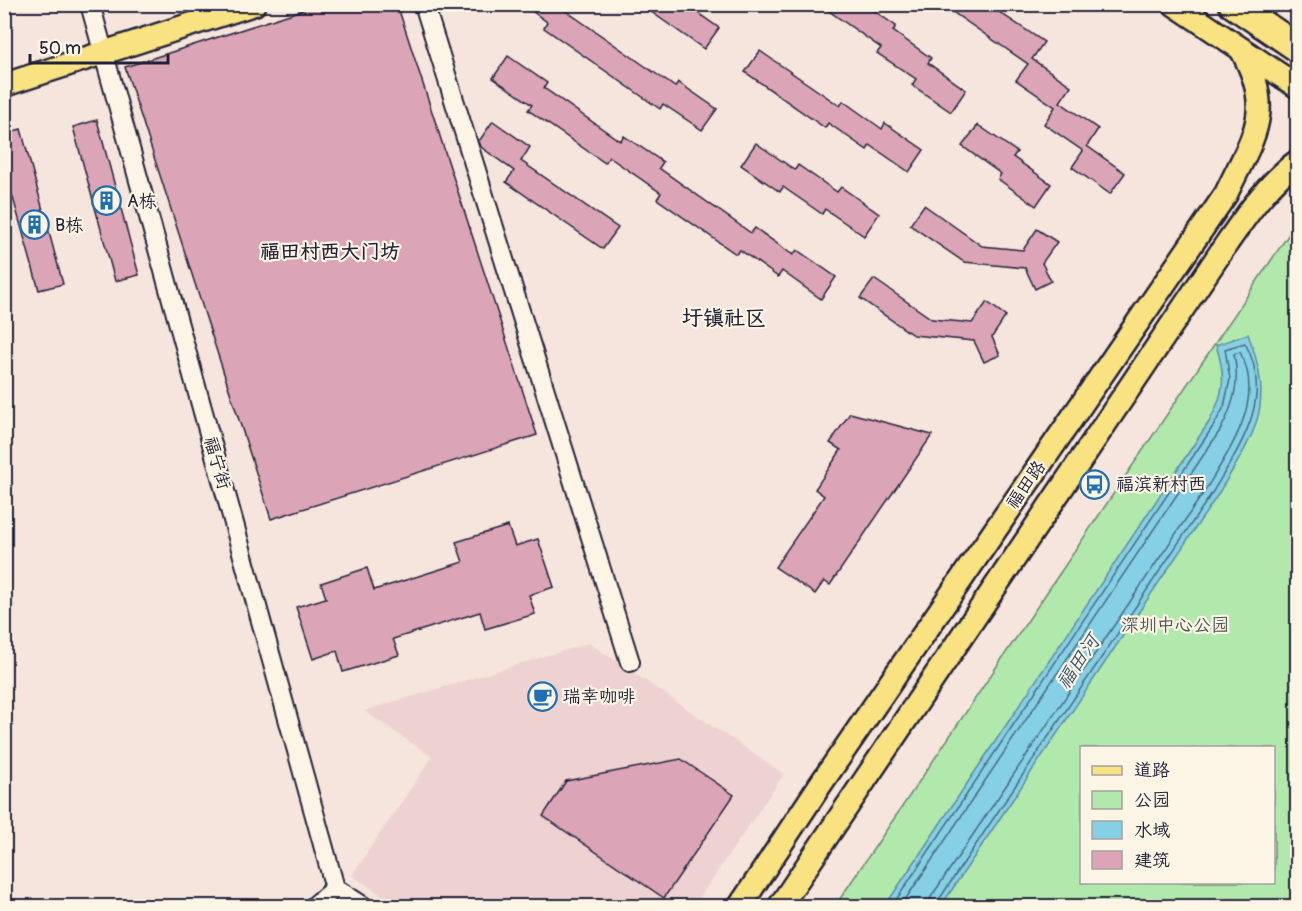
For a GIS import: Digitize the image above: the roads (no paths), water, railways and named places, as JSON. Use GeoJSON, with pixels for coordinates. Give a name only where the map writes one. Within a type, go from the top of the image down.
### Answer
{"type":"FeatureCollection","features":[{"type":"Feature","properties":{"kind":"highway"},"geometry":{"type":"LineString","coordinates":[[1233,4],[1298,48]]}},
{"type":"Feature","properties":{"kind":"main road"},"geometry":{"type":"LineString","coordinates":[[4,85],[254,4]]}},
{"type":"Feature","properties":{"kind":"main road"},"geometry":{"type":"LineString","coordinates":[[1174,4],[1298,87]]}},
{"type":"Feature","properties":{"kind":"main road","name":"福田路"},"geometry":{"type":"LineString","coordinates":[[740,906],[826,776],[1226,194],[1257,126],[1260,109],[1253,70],[1241,49]]}},
{"type":"Feature","properties":{"kind":"main road","name":"福田路"},"geometry":{"type":"LineString","coordinates":[[780,906],[1227,243],[1256,202],[1298,161]]}},
{"type":"Feature","properties":{"kind":"street","name":"福宁街"},"geometry":{"type":"LineString","coordinates":[[90,4],[336,888]]}},
{"type":"Feature","properties":{"kind":"street"},"geometry":{"type":"LineString","coordinates":[[424,4],[630,662]]}},
{"type":"Feature","properties":{"kind":"street"},"geometry":{"type":"LineString","coordinates":[[314,906],[336,888],[363,906]]}},
{"type":"Feature","properties":{"kind":"water","name":"福田河"},"geometry":{"type":"Polygon","coordinates":[[[1248,334],[1256,360],[1261,401],[1251,436],[1217,496],[941,906],[885,906],[1209,422],[1218,402],[1222,384],[1216,345],[1248,334]]]}},
{"type":"Feature","properties":{"kind":"place","name":"A栋"},"geometry":{"type":"Point","coordinates":[106,201]}},
{"type":"Feature","properties":{"kind":"place","name":"B栋"},"geometry":{"type":"Point","coordinates":[34,225]}},
{"type":"Feature","properties":{"kind":"place","name":"福滨新村西"},"geometry":{"type":"Point","coordinates":[1095,484]}},
{"type":"Feature","properties":{"kind":"place","name":"瑞幸咖啡"},"geometry":{"type":"Point","coordinates":[542,696]}},
{"type":"Feature","properties":{"kind":"district","name":"福田村西大门坊"},"geometry":{"type":"Point","coordinates":[330,251]}},
{"type":"Feature","properties":{"kind":"district","name":"圩镇社区"},"geometry":{"type":"Point","coordinates":[724,318]}},
{"type":"Feature","properties":{"kind":"park label","name":"深圳中心公园"},"geometry":{"type":"Point","coordinates":[1175,625]}}]}
